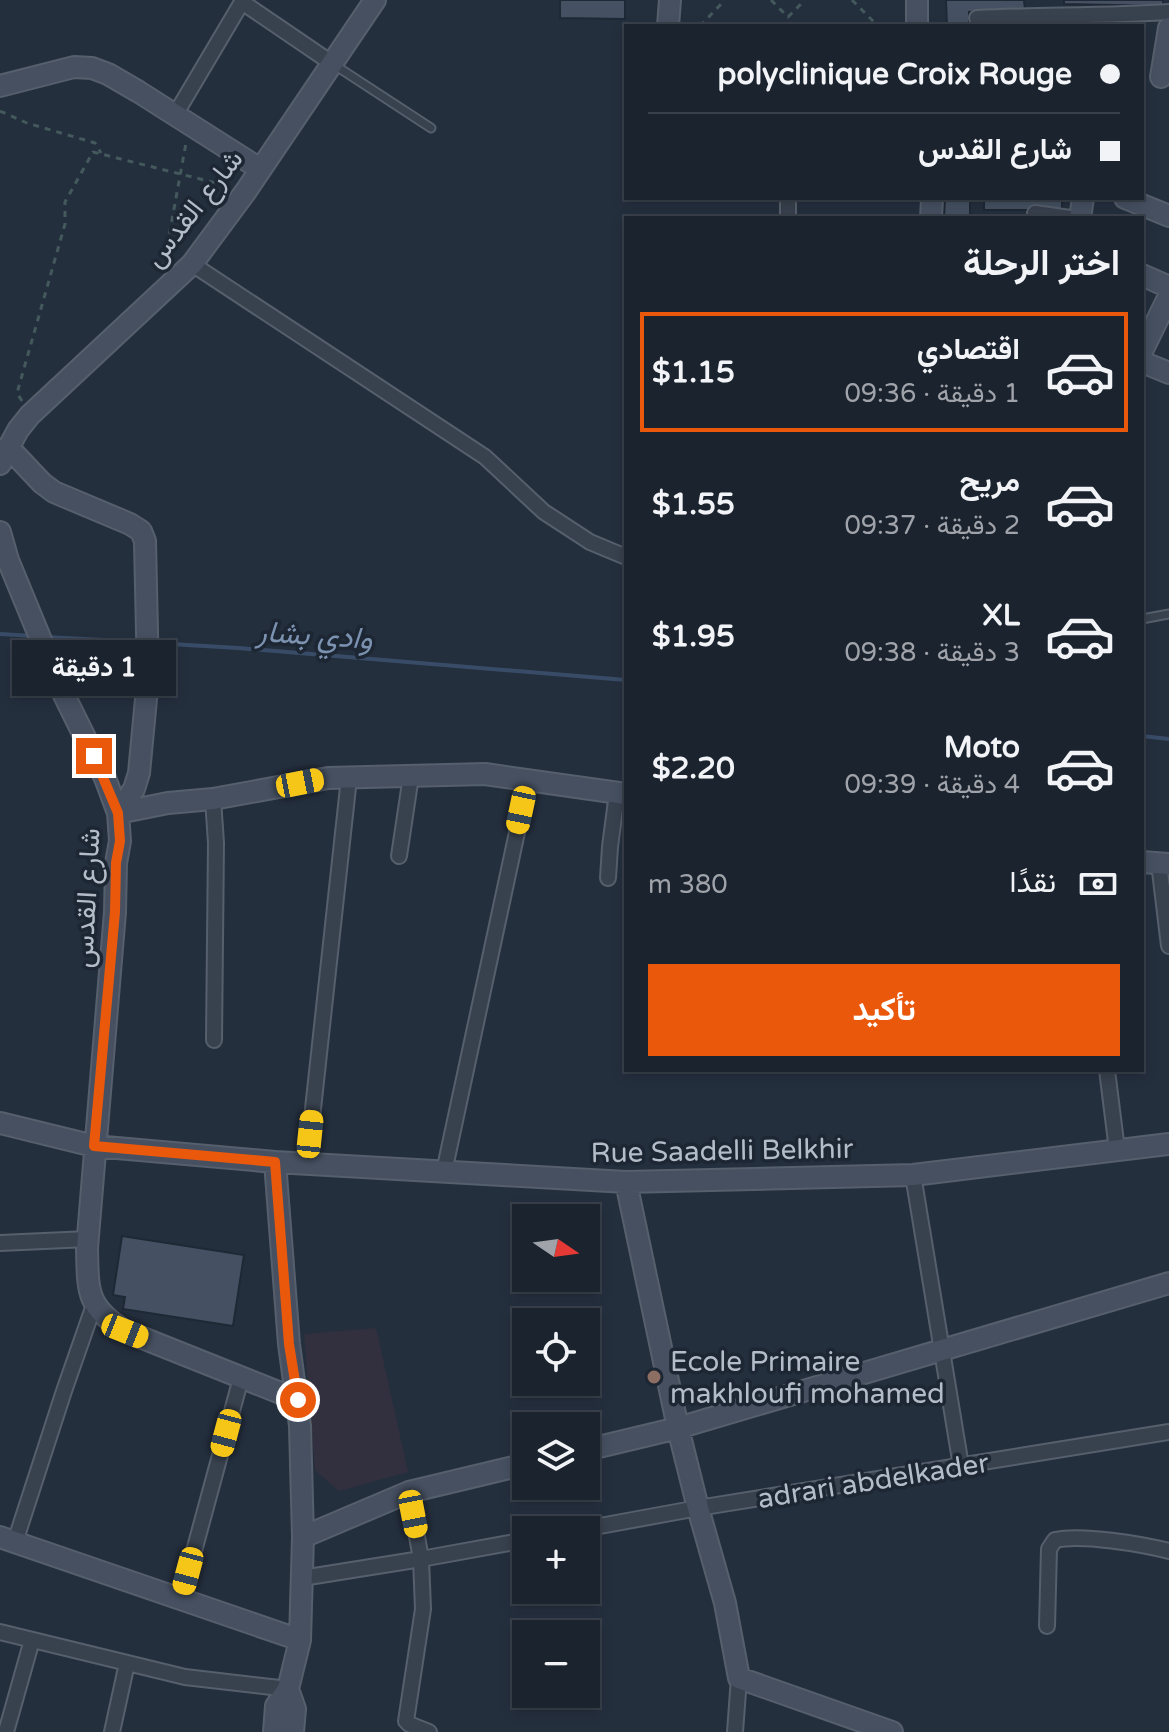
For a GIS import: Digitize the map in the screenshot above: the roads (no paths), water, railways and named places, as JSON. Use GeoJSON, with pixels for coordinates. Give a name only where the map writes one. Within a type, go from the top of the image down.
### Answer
{"type":"FeatureCollection","features":[{"type":"Feature","properties":{"kind":"main road","name":"شارع القدس"},"geometry":{"type":"LineString","coordinates":[[4,456],[30,415],[192,264],[246,191],[375,0]]}},
{"type":"Feature","properties":{"kind":"main road"},"geometry":{"type":"LineString","coordinates":[[917,0],[917,24]]}},
{"type":"Feature","properties":{"kind":"main road"},"geometry":{"type":"LineString","coordinates":[[667,1],[668,24]]}},
{"type":"Feature","properties":{"kind":"main road"},"geometry":{"type":"LineString","coordinates":[[1157,77],[1169,28]]}},
{"type":"Feature","properties":{"kind":"main road"},"geometry":{"type":"LineString","coordinates":[[0,86],[74,67],[92,68],[129,86],[260,169]]}},
{"type":"Feature","properties":{"kind":"main road"},"geometry":{"type":"LineString","coordinates":[[1130,200],[1169,216]]}},
{"type":"Feature","properties":{"kind":"main road"},"geometry":{"type":"LineString","coordinates":[[1144,276],[1169,287]]}},
{"type":"Feature","properties":{"kind":"main road"},"geometry":{"type":"LineString","coordinates":[[1144,347],[1169,296]]}},
{"type":"Feature","properties":{"kind":"main road"},"geometry":{"type":"LineString","coordinates":[[1144,363],[1169,373]]}},
{"type":"Feature","properties":{"kind":"main road"},"geometry":{"type":"LineString","coordinates":[[4,456],[54,492],[130,524],[141,531],[145,541],[148,678],[139,773],[134,789],[118,813]]}},
{"type":"Feature","properties":{"kind":"main road","name":"شارع القدس"},"geometry":{"type":"LineString","coordinates":[[0,532],[8,560],[62,691],[105,778],[118,813],[120,841],[88,1239],[89,1289],[94,1305]]}},
{"type":"Feature","properties":{"kind":"main road"},"geometry":{"type":"LineString","coordinates":[[118,813],[328,778],[485,774],[621,794]]}},
{"type":"Feature","properties":{"kind":"main road","name":"Rue Saadelli Belkhir"},"geometry":{"type":"LineString","coordinates":[[0,1123],[94,1146],[275,1162],[626,1182],[913,1175],[1169,1144]]}},
{"type":"Feature","properties":{"kind":"main road"},"geometry":{"type":"LineString","coordinates":[[274,1732],[276,1706],[288,1689],[300,1640],[303,1537],[298,1400],[289,1344],[275,1162]]}},
{"type":"Feature","properties":{"kind":"main road"},"geometry":{"type":"LineString","coordinates":[[626,1182],[678,1428],[725,1603],[739,1678],[854,1725],[892,1732]]}},
{"type":"Feature","properties":{"kind":"main road"},"geometry":{"type":"LineString","coordinates":[[600,1447],[678,1428],[1169,1283]]}},
{"type":"Feature","properties":{"kind":"main road"},"geometry":{"type":"LineString","coordinates":[[94,1305],[107,1320],[125,1331],[298,1400]]}},
{"type":"Feature","properties":{"kind":"main road"},"geometry":{"type":"LineString","coordinates":[[303,1537],[409,1492],[512,1467]]}},
{"type":"Feature","properties":{"kind":"main road"},"geometry":{"type":"LineString","coordinates":[[8,1539],[300,1640]]}},
{"type":"Feature","properties":{"kind":"main road"},"geometry":{"type":"LineString","coordinates":[[288,1689],[295,1709],[293,1732]]}},
{"type":"Feature","properties":{"kind":"street"},"geometry":{"type":"LineString","coordinates":[[175,115],[241,1],[333,64]]}},
{"type":"Feature","properties":{"kind":"street"},"geometry":{"type":"LineString","coordinates":[[977,18],[1055,7],[1114,21],[1169,12]]}},
{"type":"Feature","properties":{"kind":"street"},"geometry":{"type":"LineString","coordinates":[[1035,213],[1056,216]]}},
{"type":"Feature","properties":{"kind":"street"},"geometry":{"type":"LineString","coordinates":[[192,264],[485,457],[544,512],[590,542],[624,556]]}},
{"type":"Feature","properties":{"kind":"street"},"geometry":{"type":"LineString","coordinates":[[399,856],[411,776]]}},
{"type":"Feature","properties":{"kind":"street"},"geometry":{"type":"LineString","coordinates":[[307,1164],[349,778]]}},
{"type":"Feature","properties":{"kind":"street"},"geometry":{"type":"LineString","coordinates":[[444,1172],[528,781]]}},
{"type":"Feature","properties":{"kind":"street"},"geometry":{"type":"LineString","coordinates":[[608,878],[610,847],[621,794]]}},
{"type":"Feature","properties":{"kind":"street"},"geometry":{"type":"LineString","coordinates":[[213,799],[216,843],[214,1040]]}},
{"type":"Feature","properties":{"kind":"street"},"geometry":{"type":"LineString","coordinates":[[1157,863],[1169,946]]}},
{"type":"Feature","properties":{"kind":"street"},"geometry":{"type":"LineString","coordinates":[[1107,1072],[1117,1150]]}},
{"type":"Feature","properties":{"kind":"street"},"geometry":{"type":"LineString","coordinates":[[913,1175],[961,1466]]}},
{"type":"Feature","properties":{"kind":"street"},"geometry":{"type":"LineString","coordinates":[[0,1243],[88,1239]]}},
{"type":"Feature","properties":{"kind":"street"},"geometry":{"type":"LineString","coordinates":[[8,1539],[94,1305]]}},
{"type":"Feature","properties":{"kind":"street"},"geometry":{"type":"LineString","coordinates":[[181,1599],[241,1378]]}},
{"type":"Feature","properties":{"kind":"street","name":"adrari abdelkader"},"geometry":{"type":"LineString","coordinates":[[600,1526],[1169,1432]]}},
{"type":"Feature","properties":{"kind":"street"},"geometry":{"type":"LineString","coordinates":[[409,1492],[421,1559],[423,1609],[406,1721],[429,1732]]}},
{"type":"Feature","properties":{"kind":"street"},"geometry":{"type":"LineString","coordinates":[[1047,1626],[1049,1549],[1055,1540],[1070,1537],[1145,1545],[1169,1551]]}},
{"type":"Feature","properties":{"kind":"street"},"geometry":{"type":"LineString","coordinates":[[302,1578],[512,1543]]}},
{"type":"Feature","properties":{"kind":"street"},"geometry":{"type":"LineString","coordinates":[[0,1632],[185,1677],[288,1689]]}},
{"type":"Feature","properties":{"kind":"street"},"geometry":{"type":"LineString","coordinates":[[6,1732],[32,1640]]}},
{"type":"Feature","properties":{"kind":"street"},"geometry":{"type":"LineString","coordinates":[[112,1732],[127,1663]]}},
{"type":"Feature","properties":{"kind":"street"},"geometry":{"type":"LineString","coordinates":[[735,1732],[739,1678]]}},
{"type":"Feature","properties":{"kind":"lane"},"geometry":{"type":"LineString","coordinates":[[333,64],[431,128]]}},
{"type":"Feature","properties":{"kind":"lane"},"geometry":{"type":"LineString","coordinates":[[1144,619],[1169,614]]}},
{"type":"Feature","properties":{"kind":"waterway","name":"وادي بشار"},"geometry":{"type":"LineString","coordinates":[[0,634],[33,636]]}},
{"type":"Feature","properties":{"kind":"waterway","name":"وادي بشار"},"geometry":{"type":"LineString","coordinates":[[46,637],[141,642]]}},
{"type":"Feature","properties":{"kind":"waterway","name":"وادي بشار"},"geometry":{"type":"LineString","coordinates":[[154,643],[624,680]]}},
{"type":"Feature","properties":{"kind":"waterway","name":"وادي بشار"},"geometry":{"type":"LineString","coordinates":[[1144,736],[1169,739]]}},
{"type":"Feature","properties":{"kind":"place","name":"Ecole Primaire makhloufi mohamed"},"geometry":{"type":"Point","coordinates":[654,1377]}}]}
